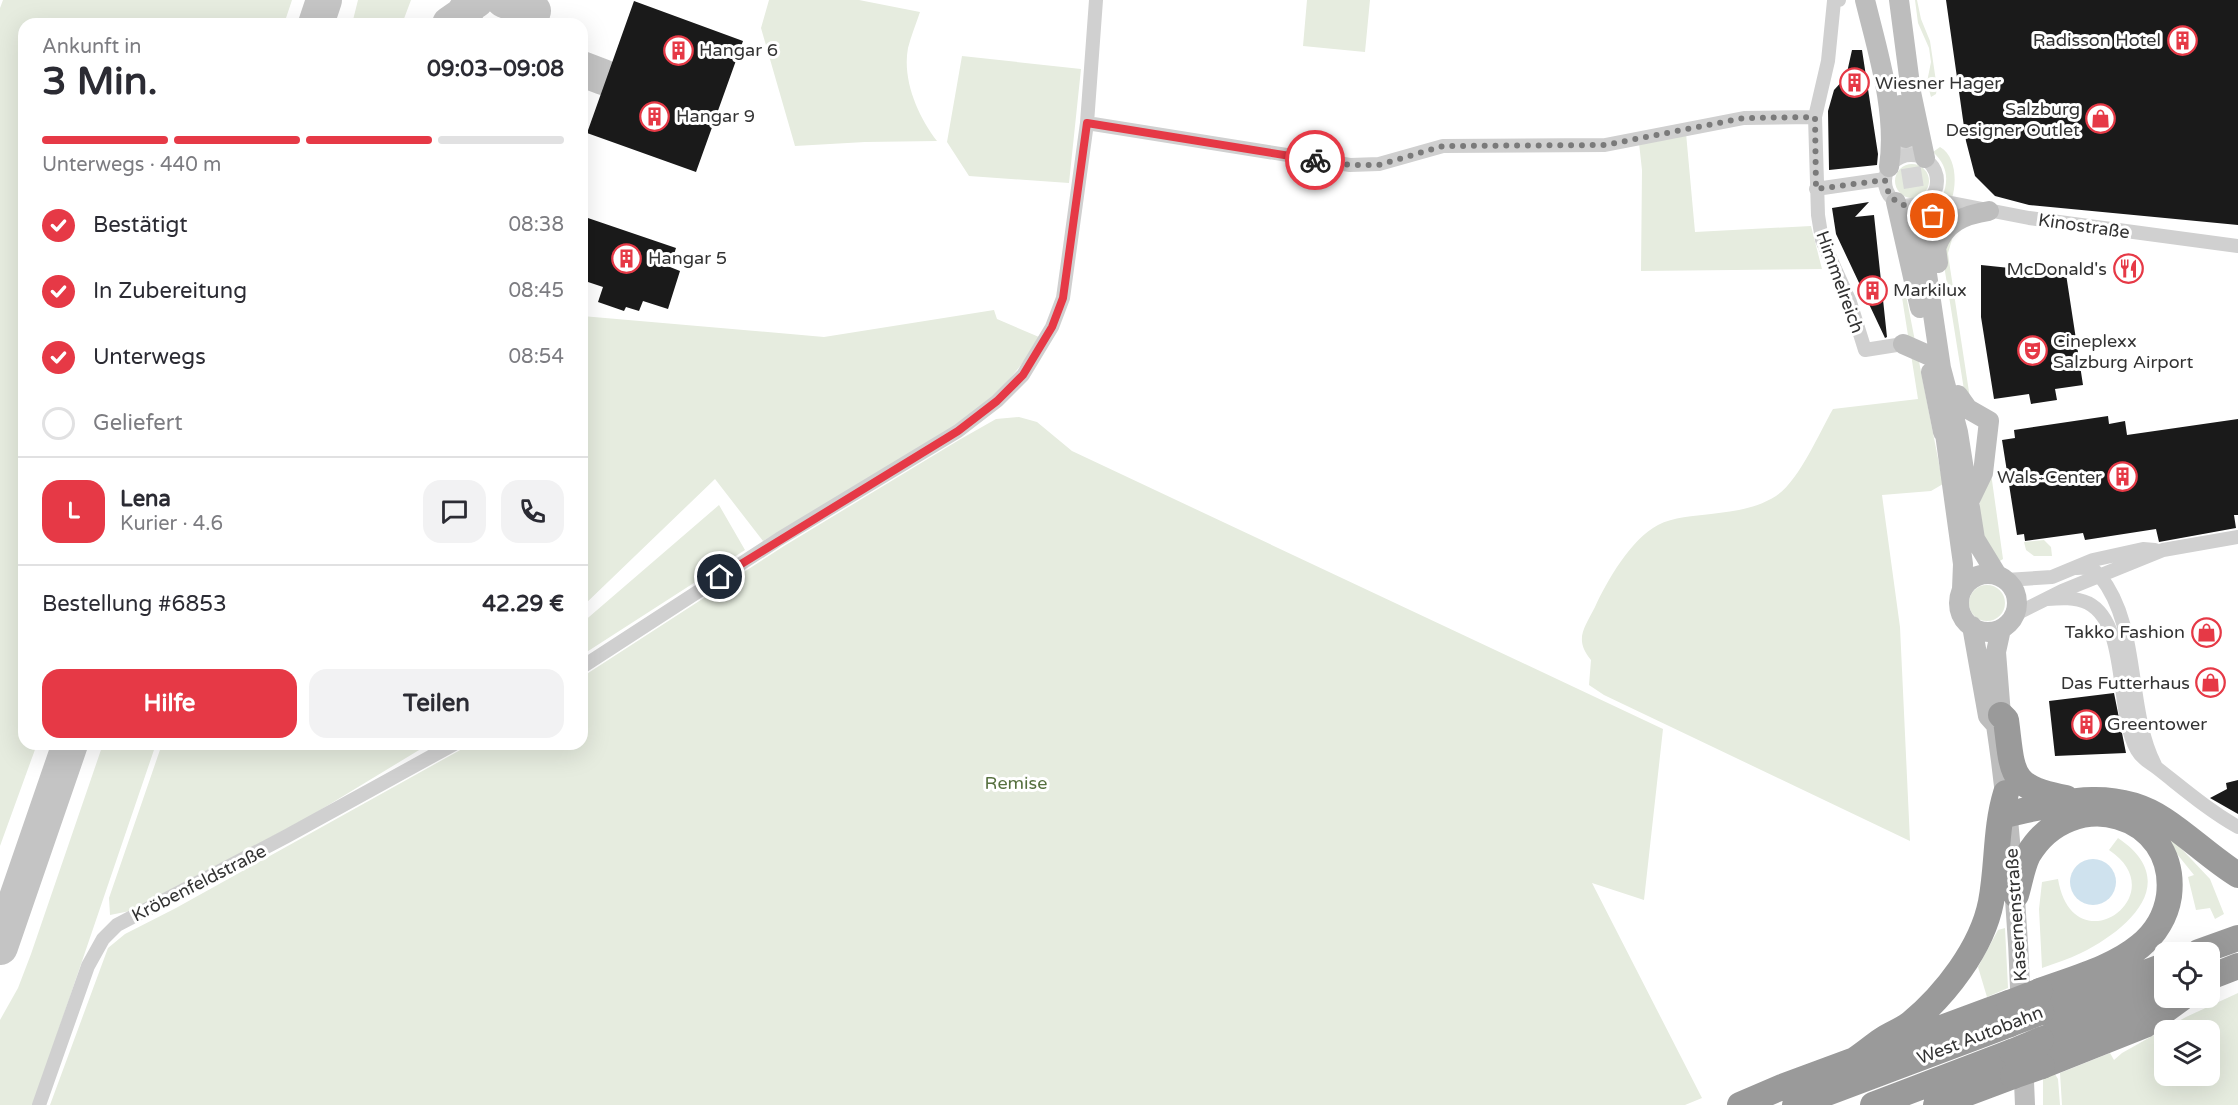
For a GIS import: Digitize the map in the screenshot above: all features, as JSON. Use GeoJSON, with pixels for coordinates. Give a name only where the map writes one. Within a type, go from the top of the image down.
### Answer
{"type":"FeatureCollection","features":[{"type":"Feature","properties":{"kind":"highway"},"geometry":{"type":"LineString","coordinates":[[1999,720],[2006,720],[2014,772],[2023,784],[2034,792],[2076,800]]}},
{"type":"Feature","properties":{"kind":"highway"},"geometry":{"type":"LineString","coordinates":[[1856,1059],[1909,1025],[1949,983],[1976,941],[1990,906],[1995,877],[1999,817],[2007,803],[2120,800],[2137,805],[2165,820],[2219,864],[2238,875]]}},
{"type":"Feature","properties":{"kind":"highway"},"geometry":{"type":"LineString","coordinates":[[1740,1105],[1856,1059],[2010,1014],[2040,1002],[2126,956],[2152,934],[2162,919],[2168,902],[2170,883],[2167,863],[2156,842],[2137,824],[2116,816],[2091,813],[2068,818],[2052,828],[2037,843],[2027,857],[2016,895]]}},
{"type":"Feature","properties":{"kind":"highway"},"geometry":{"type":"LineString","coordinates":[[2220,944],[2238,938]]}},
{"type":"Feature","properties":{"kind":"highway"},"geometry":{"type":"LineString","coordinates":[[2220,972],[2238,966]]}},
{"type":"Feature","properties":{"kind":"highway","name":"West Autobahn"},"geometry":{"type":"LineString","coordinates":[[2040,1002],[2154,969]]}},
{"type":"Feature","properties":{"kind":"highway","name":"West Autobahn"},"geometry":{"type":"LineString","coordinates":[[1873,1105],[2012,1064],[2042,1040],[2154,997]]}},
{"type":"Feature","properties":{"kind":"highway"},"geometry":{"type":"LineString","coordinates":[[1936,1105],[2012,1064],[2042,1066],[2145,1025],[2168,1008]]}},
{"type":"Feature","properties":{"kind":"highway","name":"West Autobahn"},"geometry":{"type":"LineString","coordinates":[[1795,1105],[2010,1014]]}},
{"type":"Feature","properties":{"kind":"main road"},"geometry":{"type":"LineString","coordinates":[[1865,0],[1887,99],[1891,141],[1887,173]]}},
{"type":"Feature","properties":{"kind":"main road"},"geometry":{"type":"LineString","coordinates":[[1876,0],[1896,81]]}},
{"type":"Feature","properties":{"kind":"main road"},"geometry":{"type":"LineString","coordinates":[[1887,0],[1896,81],[1906,138]]}},
{"type":"Feature","properties":{"kind":"main road"},"geometry":{"type":"LineString","coordinates":[[1899,0],[1914,110],[1925,158]]}},
{"type":"Feature","properties":{"kind":"main road"},"geometry":{"type":"LineString","coordinates":[[1896,202],[1924,332],[1934,362],[1951,432],[1969,502],[1975,539],[2001,578],[2014,590],[2016,598],[2008,622],[1986,632],[1972,626],[1961,613],[1959,597],[1962,589],[1963,564],[1951,432],[1958,395],[1930,200]]}},
{"type":"Feature","properties":{"kind":"main road"},"geometry":{"type":"LineString","coordinates":[[1936,248],[1944,231],[1956,220],[1971,214],[1989,211]]}},
{"type":"Feature","properties":{"kind":"main road"},"geometry":{"type":"LineString","coordinates":[[1920,227],[1934,362]]}},
{"type":"Feature","properties":{"kind":"main road"},"geometry":{"type":"LineString","coordinates":[[1903,344],[1924,332]]}},
{"type":"Feature","properties":{"kind":"main road"},"geometry":{"type":"LineString","coordinates":[[1903,344],[1934,362]]}},
{"type":"Feature","properties":{"kind":"main road"},"geometry":{"type":"LineString","coordinates":[[1958,395],[1968,409],[1989,422],[1983,473],[1969,502]]}},
{"type":"Feature","properties":{"kind":"main road"},"geometry":{"type":"LineString","coordinates":[[1962,589],[1977,576],[2001,578]]}},
{"type":"Feature","properties":{"kind":"main road","name":"Kasernenstraße"},"geometry":{"type":"LineString","coordinates":[[2008,622],[1996,652],[1999,720],[2016,895],[2025,1105]]}},
{"type":"Feature","properties":{"kind":"main road","name":"Kasernenstraße"},"geometry":{"type":"LineString","coordinates":[[1972,626],[1988,716],[1999,720]]}},
{"type":"Feature","properties":{"kind":"street"},"geometry":{"type":"LineString","coordinates":[[588,663],[779,539],[979,417],[1011,388],[1036,356],[1052,327],[1063,298],[1087,123],[1096,0]]}},
{"type":"Feature","properties":{"kind":"street","name":"Himmelreich"},"geometry":{"type":"LineString","coordinates":[[1839,0],[1834,1],[1828,61],[1815,117],[1816,189],[1822,240],[1850,302],[1865,350],[1903,344]]}},
{"type":"Feature","properties":{"kind":"street"},"geometry":{"type":"LineString","coordinates":[[1087,123],[1350,165],[1379,165],[1443,146],[1605,145],[1744,118],[1815,117]]}},
{"type":"Feature","properties":{"kind":"street"},"geometry":{"type":"LineString","coordinates":[[1816,189],[1887,173],[1898,158],[1912,154],[1930,162],[1937,174],[1937,188],[1930,200],[1910,207],[1896,202],[1890,196],[1887,173]]}},
{"type":"Feature","properties":{"kind":"street","name":"Kinostraße"},"geometry":{"type":"LineString","coordinates":[[1930,200],[1989,211],[2238,246]]}},
{"type":"Feature","properties":{"kind":"street"},"geometry":{"type":"LineString","coordinates":[[2008,622],[2047,598],[2163,550],[2238,537]]}},
{"type":"Feature","properties":{"kind":"street"},"geometry":{"type":"LineString","coordinates":[[2001,578],[2052,577],[2111,555],[2143,549],[2163,550]]}},
{"type":"Feature","properties":{"kind":"street"},"geometry":{"type":"LineString","coordinates":[[2076,568],[2087,567],[2100,575],[2121,615],[2144,737],[2156,768]]}},
{"type":"Feature","properties":{"kind":"street"},"geometry":{"type":"LineString","coordinates":[[2047,598],[2072,598],[2087,603],[2104,616],[2116,657],[2130,735],[2142,759],[2212,812],[2238,827]]}},
{"type":"Feature","properties":{"kind":"street","name":"Kröbenfeldstraße"},"geometry":{"type":"LineString","coordinates":[[39,1105],[88,966],[103,939],[117,925],[277,842],[443,750]]}},
{"type":"Feature","properties":{"kind":"green space"},"geometry":{"type":"Polygon","coordinates":[[[3,0],[292,0],[286,18],[18,18],[18,750],[35,750],[0,846],[0,8],[3,0]]]}},
{"type":"Feature","properties":{"kind":"green space"},"geometry":{"type":"Polygon","coordinates":[[[358,0],[411,0],[404,18],[354,18],[358,0]]]}},
{"type":"Feature","properties":{"kind":"green space"},"geometry":{"type":"Polygon","coordinates":[[[769,0],[859,0],[920,12],[908,48],[907,73],[918,109],[937,141],[795,146],[761,28],[769,0]]]}},
{"type":"Feature","properties":{"kind":"green space"},"geometry":{"type":"Polygon","coordinates":[[[1307,0],[1370,0],[1365,52],[1303,46],[1307,0]]]}},
{"type":"Feature","properties":{"kind":"green space"},"geometry":{"type":"Polygon","coordinates":[[[1915,0],[1917,0],[1921,19],[1930,41],[1937,88],[1936,94],[1931,97],[1927,82],[1931,62],[1929,48],[1918,23],[1915,0]]]}},
{"type":"Feature","properties":{"kind":"green space"},"geometry":{"type":"Polygon","coordinates":[[[962,56],[1081,69],[1069,183],[969,176],[947,142],[962,56]]]}},
{"type":"Feature","properties":{"kind":"green space"},"geometry":{"type":"Polygon","coordinates":[[[1686,133],[1695,232],[1811,226],[1822,269],[1641,271],[1642,170],[1639,143],[1686,133]]]}},
{"type":"Feature","properties":{"kind":"green space"},"geometry":{"type":"Polygon","coordinates":[[[1940,147],[1949,157],[1954,170],[1952,198],[1942,198],[1946,185],[1946,174],[1942,163],[1933,152],[1940,147]]]}},
{"type":"Feature","properties":{"kind":"green space"},"geometry":{"type":"Polygon","coordinates":[[[1912,164],[1924,169],[1929,181],[1924,193],[1912,198],[1900,193],[1895,181],[1900,169],[1912,164]]]}},
{"type":"Feature","properties":{"kind":"green space"},"geometry":{"type":"Polygon","coordinates":[[[1949,235],[1953,236],[1948,253],[1971,405],[1965,396],[1943,259],[1949,235]]]}},
{"type":"Feature","properties":{"kind":"green space"},"geometry":{"type":"Polygon","coordinates":[[[1905,290],[1943,484],[1931,491],[1882,495],[1900,627],[1910,841],[1604,695],[1589,685],[1591,660],[1582,640],[1587,622],[1613,573],[1629,550],[1648,531],[1670,520],[1745,509],[1776,496],[1793,479],[1833,409],[1918,399],[1901,291],[1905,290]]]}},
{"type":"Feature","properties":{"kind":"green space"},"geometry":{"type":"Polygon","coordinates":[[[994,310],[997,319],[1039,337],[1025,360],[1008,380],[970,415],[927,444],[763,541],[715,479],[588,601],[588,317],[824,337],[994,310]]]}},
{"type":"Feature","properties":{"kind":"green space","name":"Remise"},"geometry":{"type":"Polygon","coordinates":[[[1019,417],[1037,422],[1072,451],[1663,729],[1644,900],[1592,883],[1702,1098],[1685,1105],[50,1105],[108,948],[125,934],[460,750],[588,750],[588,673],[784,546],[996,419],[1019,417]]]}},
{"type":"Feature","properties":{"kind":"green space"},"geometry":{"type":"Polygon","coordinates":[[[1989,459],[2003,559],[2000,561],[1984,537],[1979,513],[1989,459]]]}},
{"type":"Feature","properties":{"kind":"green space"},"geometry":{"type":"Polygon","coordinates":[[[719,505],[745,550],[588,651],[588,618],[719,505]]]}},
{"type":"Feature","properties":{"kind":"green space"},"geometry":{"type":"Polygon","coordinates":[[[2044,540],[2051,547],[2052,556],[2034,556],[2026,550],[2024,542],[2044,540]]]}},
{"type":"Feature","properties":{"kind":"green space"},"geometry":{"type":"Polygon","coordinates":[[[1987,585],[2000,590],[2005,603],[2000,616],[1987,621],[1974,616],[1969,603],[1974,590],[1987,585]]]}},
{"type":"Feature","properties":{"kind":"green space"},"geometry":{"type":"Polygon","coordinates":[[[101,750],[154,750],[33,1105],[0,1105],[0,1020],[18,988],[101,750]]]}},
{"type":"Feature","properties":{"kind":"green space"},"geometry":{"type":"Polygon","coordinates":[[[160,750],[419,750],[312,815],[135,910],[110,915],[109,898],[160,750]]]}},
{"type":"Feature","properties":{"kind":"green space"},"geometry":{"type":"Polygon","coordinates":[[[2159,825],[2210,879],[2224,914],[2215,919],[2210,908],[2196,910],[2188,877],[2194,875],[2156,828],[2159,825]]]}},
{"type":"Feature","properties":{"kind":"green space"},"geometry":{"type":"Polygon","coordinates":[[[2118,838],[2137,854],[2146,871],[2147,887],[2142,903],[2116,931],[2099,943],[2042,968],[2039,909],[2042,882],[2058,879],[2067,905],[2082,918],[2099,921],[2115,915],[2127,902],[2132,886],[2127,868],[2109,850],[2118,838]]]}},
{"type":"Feature","properties":{"kind":"green space"},"geometry":{"type":"Polygon","coordinates":[[[2005,928],[2008,988],[1987,997],[1978,967],[1998,930],[2005,928]]]}},
{"type":"Feature","properties":{"kind":"green space"},"geometry":{"type":"Polygon","coordinates":[[[2238,993],[2238,1105],[2062,1105],[2060,1073],[2110,1053],[2114,1060],[2154,1035],[2154,1086],[2220,1086],[2220,1020],[2181,1020],[2206,1008],[2220,1008],[2220,1001],[2238,993]]]}},
{"type":"Feature","properties":{"kind":"green space"},"geometry":{"type":"Polygon","coordinates":[[[2053,1071],[2058,1079],[2060,1105],[2043,1105],[2043,1078],[2053,1071]]]}},
{"type":"Feature","properties":{"kind":"water"},"geometry":{"type":"Polygon","coordinates":[[[2093,859],[2109,866],[2116,882],[2109,898],[2093,905],[2077,898],[2070,882],[2077,866],[2093,859]]]}},
{"type":"Feature","properties":{"kind":"building","name":"Salzburg Designer Outlet"},"geometry":{"type":"Polygon","coordinates":[[[1946,0],[2238,0],[2238,225],[2029,205],[1995,196],[1975,176],[1966,141],[1946,0]]]}},
{"type":"Feature","properties":{"kind":"building"},"geometry":{"type":"Polygon","coordinates":[[[634,1],[743,41],[696,172],[588,133],[634,1]]]}},
{"type":"Feature","properties":{"kind":"building"},"geometry":{"type":"Polygon","coordinates":[[[1852,50],[1862,50],[1878,154],[1877,165],[1829,170],[1828,111],[1834,90],[1846,77],[1852,50]]]}},
{"type":"Feature","properties":{"kind":"building","name":"Markilux"},"geometry":{"type":"Polygon","coordinates":[[[1869,202],[1855,217],[1874,215],[1887,337],[1885,338],[1836,234],[1832,208],[1869,202]]]}},
{"type":"Feature","properties":{"kind":"building","name":"Hangar 5"},"geometry":{"type":"Polygon","coordinates":[[[588,218],[676,248],[670,267],[680,271],[668,309],[643,301],[639,311],[626,307],[624,311],[598,302],[603,287],[588,282],[588,218]]]}},
{"type":"Feature","properties":{"kind":"building","name":"Cineplexx Salzburg Airport"},"geometry":{"type":"Polygon","coordinates":[[[1981,265],[2066,274],[2083,385],[2055,389],[2057,400],[2031,404],[2029,394],[1994,399],[1981,317],[1981,265]]]}},
{"type":"Feature","properties":{"kind":"building","name":"Wals-Center"},"geometry":{"type":"Polygon","coordinates":[[[2108,416],[2109,424],[2125,421],[2127,435],[2238,419],[2238,515],[2234,515],[2236,528],[2159,542],[2156,529],[2085,540],[2083,533],[2025,541],[2024,534],[2017,535],[2002,440],[2015,438],[2014,430],[2108,416]]]}},
{"type":"Feature","properties":{"kind":"building","name":"Greentower"},"geometry":{"type":"Polygon","coordinates":[[[2114,693],[2126,753],[2055,756],[2049,701],[2114,693]]]}},
{"type":"Feature","properties":{"kind":"building"},"geometry":{"type":"Polygon","coordinates":[[[2238,780],[2238,814],[2210,798],[2227,789],[2226,783],[2238,780]]]}},
{"type":"Feature","properties":{"kind":"taxiway"},"geometry":{"type":"LineString","coordinates":[[318,18],[324,0]]}},
{"type":"Feature","properties":{"kind":"taxiway"},"geometry":{"type":"LineString","coordinates":[[459,18],[476,0]]}},
{"type":"Feature","properties":{"kind":"taxiway"},"geometry":{"type":"LineString","coordinates":[[504,0],[533,11]]}},
{"type":"Feature","properties":{"kind":"taxiway"},"geometry":{"type":"LineString","coordinates":[[588,71],[603,77]]}},
{"type":"Feature","properties":{"kind":"taxiway"},"geometry":{"type":"LineString","coordinates":[[0,947],[68,750]]}},
{"type":"Feature","properties":{"kind":"tunnel"},"geometry":{"type":"LineString","coordinates":[[1906,138],[1920,227]]}},
{"type":"Feature","properties":{"kind":"way so far"},"geometry":{"type":"LineString","coordinates":[[1315,160],[1350,165],[1379,165],[1443,146],[1605,145],[1744,118],[1815,117],[1816,189],[1885,180],[1890,196],[1903,206],[1917,206],[1930,200],[1933,216]]}},
{"type":"Feature","properties":{"kind":"place","name":"Radisson Hotel"},"geometry":{"type":"Point","coordinates":[2182,40]}},
{"type":"Feature","properties":{"kind":"place","name":"Hangar 6"},"geometry":{"type":"Point","coordinates":[678,50]}},
{"type":"Feature","properties":{"kind":"place","name":"Wiesner Hager"},"geometry":{"type":"Point","coordinates":[1854,83]}},
{"type":"Feature","properties":{"kind":"place","name":"Hangar 9"},"geometry":{"type":"Point","coordinates":[655,116]}},
{"type":"Feature","properties":{"kind":"place","name":"Salzburg Designer Outlet"},"geometry":{"type":"Point","coordinates":[2101,119]}},
{"type":"Feature","properties":{"kind":"place","name":"Hangar 5"},"geometry":{"type":"Point","coordinates":[627,258]}},
{"type":"Feature","properties":{"kind":"place","name":"McDonald's"},"geometry":{"type":"Point","coordinates":[2128,269]}},
{"type":"Feature","properties":{"kind":"place","name":"Markilux"},"geometry":{"type":"Point","coordinates":[1872,290]}},
{"type":"Feature","properties":{"kind":"place","name":"Cineplexx Salzburg Airport"},"geometry":{"type":"Point","coordinates":[2032,351]}},
{"type":"Feature","properties":{"kind":"place","name":"Wals-Center"},"geometry":{"type":"Point","coordinates":[2123,477]}},
{"type":"Feature","properties":{"kind":"place","name":"Takko Fashion"},"geometry":{"type":"Point","coordinates":[2206,632]}},
{"type":"Feature","properties":{"kind":"place","name":"Das Futterhaus"},"geometry":{"type":"Point","coordinates":[2211,683]}},
{"type":"Feature","properties":{"kind":"place","name":"Greentower"},"geometry":{"type":"Point","coordinates":[2086,724]}},
{"type":"Feature","properties":{"kind":"route"},"geometry":{"type":"LineString","coordinates":[[720,577],[979,417],[1023,375],[1052,327],[1063,298],[1087,123],[1315,160]]}}]}
